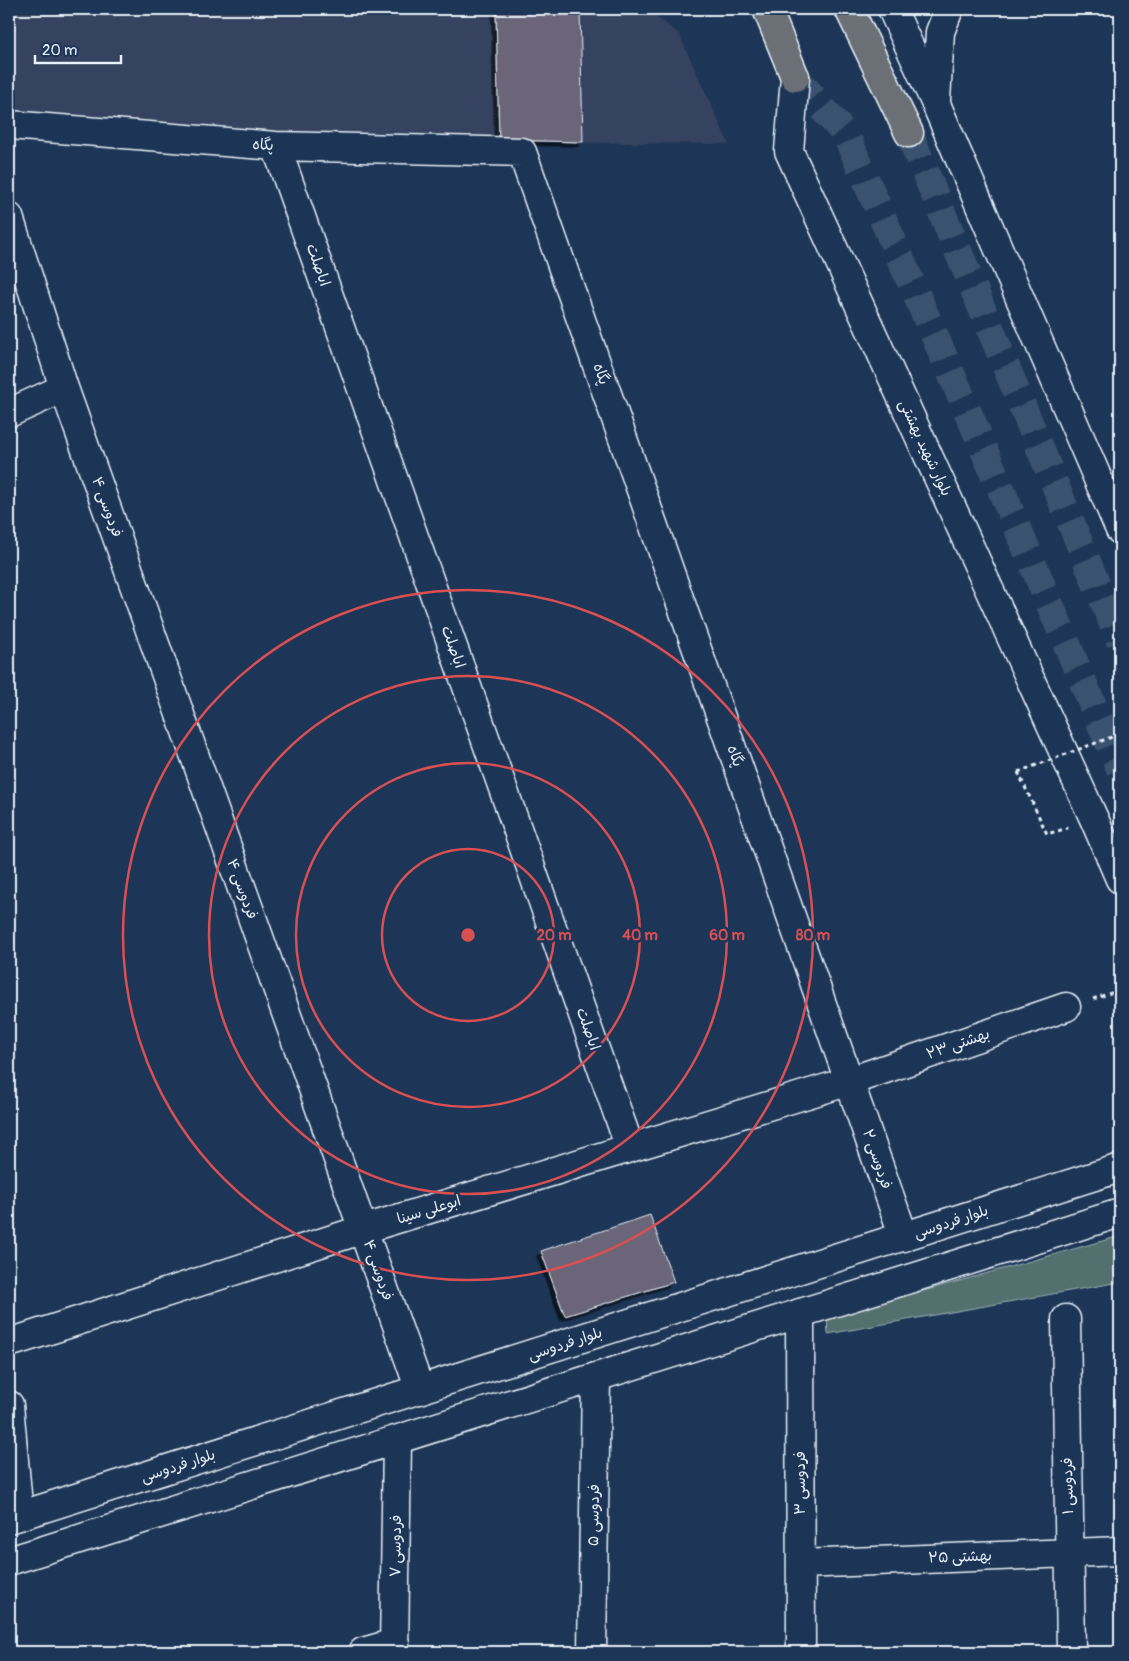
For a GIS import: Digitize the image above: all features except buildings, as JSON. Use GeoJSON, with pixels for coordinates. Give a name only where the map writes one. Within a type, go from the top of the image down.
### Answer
{"type":"FeatureCollection","features":[{"type":"Feature","properties":{"kind":"main road","name":"بلوار شهید بهشتی"},"geometry":{"type":"LineString","coordinates":[[767,9],[795,77]]}},
{"type":"Feature","properties":{"kind":"main road"},"geometry":{"type":"LineString","coordinates":[[850,9],[909,133]]}},
{"type":"Feature","properties":{"kind":"street"},"geometry":{"type":"LineString","coordinates":[[892,9],[936,104],[1120,530]]}},
{"type":"Feature","properties":{"kind":"street"},"geometry":{"type":"LineString","coordinates":[[936,104],[940,32],[949,9]]}},
{"type":"Feature","properties":{"kind":"street","name":"بلوار شهید بهشتی"},"geometry":{"type":"LineString","coordinates":[[795,77],[790,151],[1091,812],[1120,880]]}},
{"type":"Feature","properties":{"kind":"street","name":"پگاه"},"geometry":{"type":"LineString","coordinates":[[9,125],[276,146],[522,152],[850,1082]]}},
{"type":"Feature","properties":{"kind":"street","name":"اباصلت"},"geometry":{"type":"LineString","coordinates":[[276,146],[630,1148]]}},
{"type":"Feature","properties":{"kind":"street","name":"فردوسی ۴"},"geometry":{"type":"LineString","coordinates":[[9,217],[64,388],[420,1390]]}},
{"type":"Feature","properties":{"kind":"street"},"geometry":{"type":"LineString","coordinates":[[9,413],[64,388]]}},
{"type":"Feature","properties":{"kind":"street","name":"بهشتی ۲۳"},"geometry":{"type":"LineString","coordinates":[[850,1082],[1066,1007]]}},
{"type":"Feature","properties":{"kind":"street","name":"ابوعلی سینا"},"geometry":{"type":"LineString","coordinates":[[9,1343],[364,1230],[850,1082]]}},
{"type":"Feature","properties":{"kind":"street","name":"فردوسی ۲"},"geometry":{"type":"LineString","coordinates":[[850,1082],[904,1237]]}},
{"type":"Feature","properties":{"kind":"street","name":"بلوار فردوسی"},"geometry":{"type":"LineString","coordinates":[[14,1518],[1120,1168]]}},
{"type":"Feature","properties":{"kind":"street"},"geometry":{"type":"LineString","coordinates":[[9,1561],[1120,1213]]}},
{"type":"Feature","properties":{"kind":"street","name":"فردوسی ۳"},"geometry":{"type":"LineString","coordinates":[[800,1313],[801,1652]]}},
{"type":"Feature","properties":{"kind":"street","name":"فردوسی ۱"},"geometry":{"type":"LineString","coordinates":[[1066,1319],[1070,1652]]}},
{"type":"Feature","properties":{"kind":"street","name":"فردوسی ۵"},"geometry":{"type":"LineString","coordinates":[[592,1652],[596,1377]]}},
{"type":"Feature","properties":{"kind":"street"},"geometry":{"type":"LineString","coordinates":[[9,1406],[14,1518]]}},
{"type":"Feature","properties":{"kind":"street","name":"فردوسی ۷"},"geometry":{"type":"LineString","coordinates":[[394,1648],[397,1440]]}},
{"type":"Feature","properties":{"kind":"street","name":"بهشتی ۲۵"},"geometry":{"type":"LineString","coordinates":[[801,1564],[1120,1551]]}},
{"type":"Feature","properties":{"kind":"street"},"geometry":{"type":"LineString","coordinates":[[363,1652],[394,1648]]}},
{"type":"Feature","properties":{"kind":"path"},"geometry":{"type":"LineString","coordinates":[[1047,834],[1018,772],[1120,734]]}},
{"type":"Feature","properties":{"kind":"shaded area"},"geometry":{"type":"Polygon","coordinates":[[[9,9],[646,9],[679,34],[729,144],[524,142],[17,119],[9,94],[9,9]]]}},
{"type":"Feature","properties":{"kind":"green space"},"geometry":{"type":"Polygon","coordinates":[[[1120,1236],[1120,1282],[828,1334],[827,1318],[1120,1236]]]}},
{"type":"Feature","properties":{"kind":"tunnel"},"geometry":{"type":"LineString","coordinates":[[795,77],[846,135],[965,405],[1120,769]]}},
{"type":"Feature","properties":{"kind":"tunnel"},"geometry":{"type":"LineString","coordinates":[[909,133],[1120,641]]}}]}
